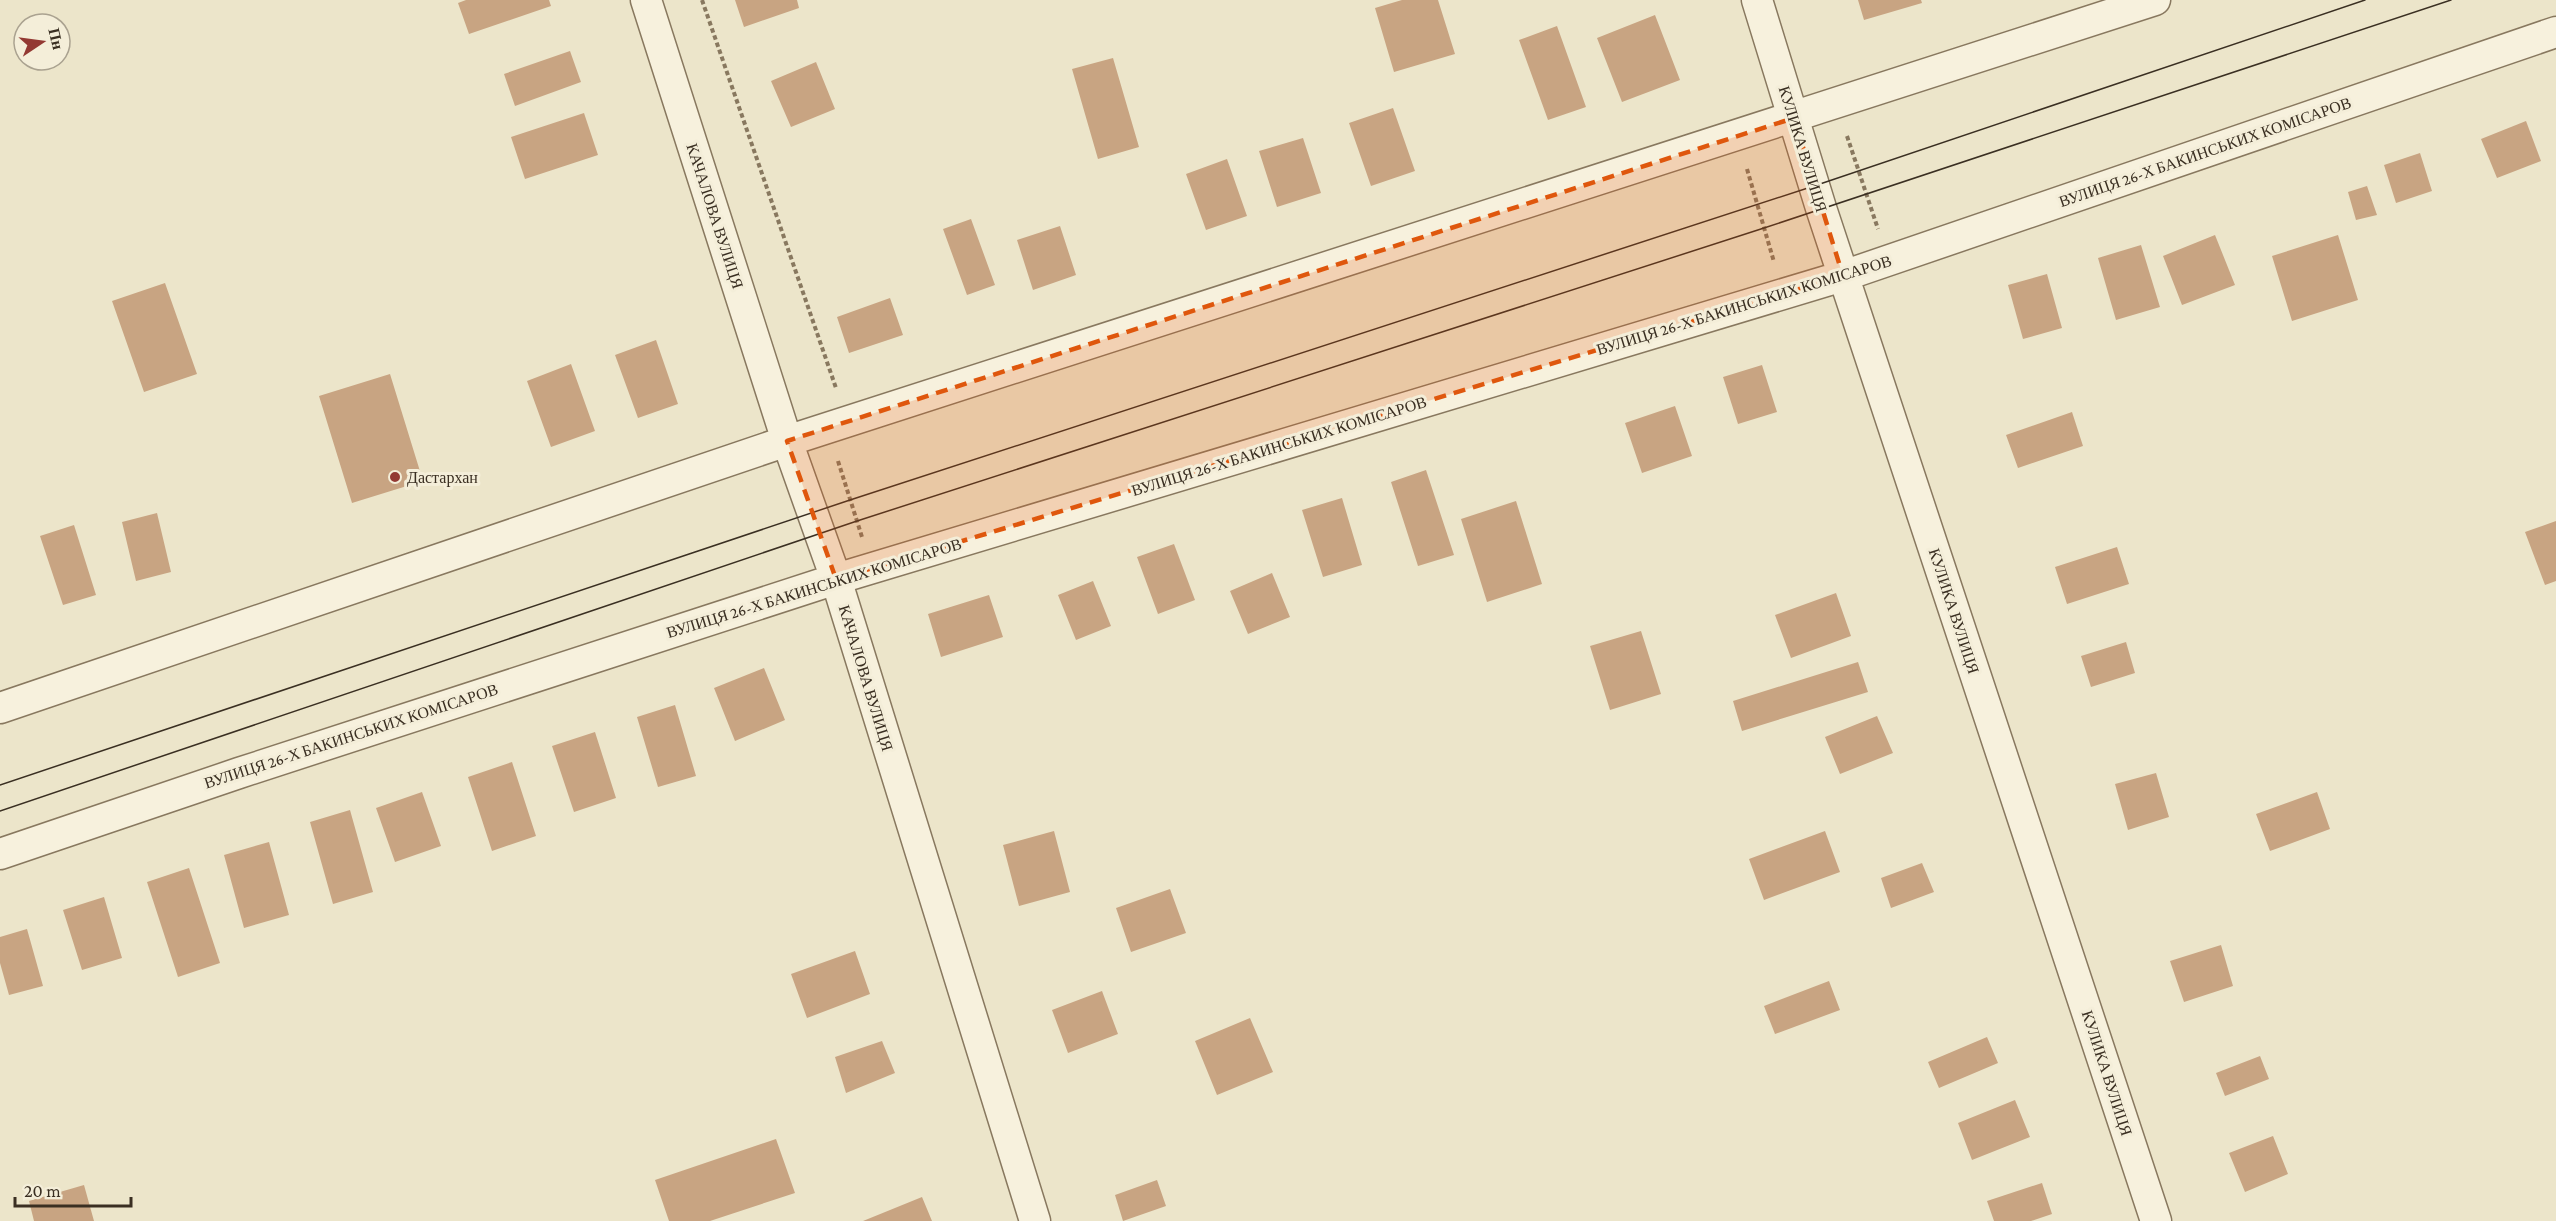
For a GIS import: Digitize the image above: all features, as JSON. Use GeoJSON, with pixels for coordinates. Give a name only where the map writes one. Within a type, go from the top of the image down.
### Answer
{"type":"FeatureCollection","features":[{"type":"Feature","properties":{"kind":"street","name":"КАЧАЛОВА ВУЛИЦЯ"},"geometry":{"type":"LineString","coordinates":[[646,0],[788,441],[836,579],[1035,1221]]}},
{"type":"Feature","properties":{"kind":"street","name":"КУЛИКА ВУЛИЦЯ"},"geometry":{"type":"LineString","coordinates":[[1757,0],[1843,276],[2156,1221]]}},
{"type":"Feature","properties":{"kind":"street"},"geometry":{"type":"LineString","coordinates":[[0,708],[788,441],[2155,0]]}},
{"type":"Feature","properties":{"kind":"street","name":"ВУЛИЦЯ 26-Х БАКИНСЬКИХ КОМІСАРОВ"},"geometry":{"type":"LineString","coordinates":[[0,854],[239,772],[836,579],[1843,276],[2556,32]]}},
{"type":"Feature","properties":{"kind":"path"},"geometry":{"type":"LineString","coordinates":[[702,0],[838,425],[872,568]]}},
{"type":"Feature","properties":{"kind":"path"},"geometry":{"type":"LineString","coordinates":[[1837,104],[1888,261]]}},
{"type":"Feature","properties":{"kind":"path"},"geometry":{"type":"LineString","coordinates":[[1738,136],[1784,294]]}},
{"type":"Feature","properties":{"kind":"highlighted area"},"geometry":{"type":"Polygon","coordinates":[[[1794,118],[1843,276],[836,579],[787,441],[1794,118]]]}},
{"type":"Feature","properties":{"kind":"building"},"geometry":{"type":"Polygon","coordinates":[[[466,0],[549,0],[551,6],[469,34],[458,3],[466,0]]]}},
{"type":"Feature","properties":{"kind":"building"},"geometry":{"type":"Polygon","coordinates":[[[735,0],[797,0],[799,8],[744,27],[735,0]]]}},
{"type":"Feature","properties":{"kind":"building"},"geometry":{"type":"Polygon","coordinates":[[[1402,0],[1438,0],[1455,54],[1394,72],[1375,8],[1402,0]]]}},
{"type":"Feature","properties":{"kind":"building"},"geometry":{"type":"Polygon","coordinates":[[[1858,0],[1921,0],[1922,3],[1864,20],[1858,0]]]}},
{"type":"Feature","properties":{"kind":"building"},"geometry":{"type":"Polygon","coordinates":[[[1655,15],[1680,80],[1622,102],[1597,38],[1655,15]]]}},
{"type":"Feature","properties":{"kind":"building"},"geometry":{"type":"Polygon","coordinates":[[[1557,26],[1586,107],[1548,120],[1519,40],[1557,26]]]}},
{"type":"Feature","properties":{"kind":"building"},"geometry":{"type":"Polygon","coordinates":[[[570,51],[581,82],[515,106],[504,74],[570,51]]]}},
{"type":"Feature","properties":{"kind":"building"},"geometry":{"type":"Polygon","coordinates":[[[1113,58],[1139,147],[1098,159],[1072,69],[1113,58]]]}},
{"type":"Feature","properties":{"kind":"building"},"geometry":{"type":"Polygon","coordinates":[[[816,62],[835,109],[791,127],[771,81],[816,62]]]}},
{"type":"Feature","properties":{"kind":"building"},"geometry":{"type":"Polygon","coordinates":[[[1393,108],[1415,171],[1371,186],[1349,123],[1393,108]]]}},
{"type":"Feature","properties":{"kind":"building"},"geometry":{"type":"Polygon","coordinates":[[[584,113],[598,155],[525,179],[511,137],[584,113]]]}},
{"type":"Feature","properties":{"kind":"building"},"geometry":{"type":"Polygon","coordinates":[[[2526,121],[2541,161],[2497,178],[2481,139],[2526,121]]]}},
{"type":"Feature","properties":{"kind":"building"},"geometry":{"type":"Polygon","coordinates":[[[1303,138],[1321,193],[1277,207],[1259,151],[1303,138]]]}},
{"type":"Feature","properties":{"kind":"building"},"geometry":{"type":"Polygon","coordinates":[[[2420,153],[2432,191],[2396,203],[2384,165],[2420,153]]]}},
{"type":"Feature","properties":{"kind":"building"},"geometry":{"type":"Polygon","coordinates":[[[1227,159],[1247,216],[1206,230],[1186,174],[1227,159]]]}},
{"type":"Feature","properties":{"kind":"building"},"geometry":{"type":"Polygon","coordinates":[[[2367,186],[2377,215],[2356,220],[2348,192],[2367,186]]]}},
{"type":"Feature","properties":{"kind":"building"},"geometry":{"type":"Polygon","coordinates":[[[971,219],[995,285],[967,295],[943,229],[971,219]]]}},
{"type":"Feature","properties":{"kind":"building"},"geometry":{"type":"Polygon","coordinates":[[[1060,226],[1076,275],[1033,290],[1017,240],[1060,226]]]}},
{"type":"Feature","properties":{"kind":"building"},"geometry":{"type":"Polygon","coordinates":[[[2215,235],[2235,285],[2182,305],[2163,256],[2215,235]]]}},
{"type":"Feature","properties":{"kind":"building"},"geometry":{"type":"Polygon","coordinates":[[[2338,235],[2358,300],[2292,321],[2272,256],[2338,235]]]}},
{"type":"Feature","properties":{"kind":"building"},"geometry":{"type":"Polygon","coordinates":[[[2141,245],[2160,307],[2116,320],[2098,258],[2141,245]]]}},
{"type":"Feature","properties":{"kind":"building"},"geometry":{"type":"Polygon","coordinates":[[[2047,274],[2062,328],[2023,339],[2008,285],[2047,274]]]}},
{"type":"Feature","properties":{"kind":"building"},"geometry":{"type":"Polygon","coordinates":[[[165,283],[197,374],[144,392],[112,301],[165,283]]]}},
{"type":"Feature","properties":{"kind":"building"},"geometry":{"type":"Polygon","coordinates":[[[890,298],[903,335],[849,353],[837,317],[890,298]]]}},
{"type":"Feature","properties":{"kind":"building"},"geometry":{"type":"Polygon","coordinates":[[[656,340],[678,404],[638,418],[615,355],[656,340]]]}},
{"type":"Feature","properties":{"kind":"building"},"geometry":{"type":"Polygon","coordinates":[[[571,364],[595,431],[551,447],[527,381],[571,364]]]}},
{"type":"Feature","properties":{"kind":"building"},"geometry":{"type":"Polygon","coordinates":[[[1762,365],[1777,412],[1738,424],[1723,377],[1762,365]]]}},
{"type":"Feature","properties":{"kind":"building"},"geometry":{"type":"Polygon","coordinates":[[[390,374],[423,481],[352,503],[319,396],[390,374]]]}},
{"type":"Feature","properties":{"kind":"building"},"geometry":{"type":"Polygon","coordinates":[[[1675,406],[1692,456],[1642,473],[1625,423],[1675,406]]]}},
{"type":"Feature","properties":{"kind":"building"},"geometry":{"type":"Polygon","coordinates":[[[2072,412],[2083,446],[2018,468],[2006,435],[2072,412]]]}},
{"type":"Feature","properties":{"kind":"building"},"geometry":{"type":"Polygon","coordinates":[[[1426,470],[1454,555],[1418,566],[1391,482],[1426,470]]]}},
{"type":"Feature","properties":{"kind":"building"},"geometry":{"type":"Polygon","coordinates":[[[1342,498],[1362,565],[1323,577],[1302,510],[1342,498]]]}},
{"type":"Feature","properties":{"kind":"building"},"geometry":{"type":"Polygon","coordinates":[[[1516,501],[1542,584],[1487,602],[1461,519],[1516,501]]]}},
{"type":"Feature","properties":{"kind":"building"},"geometry":{"type":"Polygon","coordinates":[[[157,513],[171,572],[136,581],[122,522],[157,513]]]}},
{"type":"Feature","properties":{"kind":"building"},"geometry":{"type":"Polygon","coordinates":[[[2556,521],[2556,581],[2545,585],[2525,532],[2556,521]]]}},
{"type":"Feature","properties":{"kind":"building"},"geometry":{"type":"Polygon","coordinates":[[[74,525],[96,595],[63,605],[40,536],[74,525]]]}},
{"type":"Feature","properties":{"kind":"building"},"geometry":{"type":"Polygon","coordinates":[[[1174,544],[1195,600],[1158,614],[1137,557],[1174,544]]]}},
{"type":"Feature","properties":{"kind":"building"},"geometry":{"type":"Polygon","coordinates":[[[2117,547],[2129,584],[2067,604],[2055,567],[2117,547]]]}},
{"type":"Feature","properties":{"kind":"building"},"geometry":{"type":"Polygon","coordinates":[[[1272,573],[1290,617],[1248,634],[1230,591],[1272,573]]]}},
{"type":"Feature","properties":{"kind":"building"},"geometry":{"type":"Polygon","coordinates":[[[1093,581],[1111,626],[1076,640],[1058,595],[1093,581]]]}},
{"type":"Feature","properties":{"kind":"building"},"geometry":{"type":"Polygon","coordinates":[[[1836,593],[1851,636],[1791,658],[1775,615],[1836,593]]]}},
{"type":"Feature","properties":{"kind":"building"},"geometry":{"type":"Polygon","coordinates":[[[989,595],[1003,637],[941,657],[928,614],[989,595]]]}},
{"type":"Feature","properties":{"kind":"building"},"geometry":{"type":"Polygon","coordinates":[[[1641,631],[1661,694],[1610,710],[1590,646],[1641,631]]]}},
{"type":"Feature","properties":{"kind":"building"},"geometry":{"type":"Polygon","coordinates":[[[2126,642],[2135,673],[2091,687],[2081,656],[2126,642]]]}},
{"type":"Feature","properties":{"kind":"building"},"geometry":{"type":"Polygon","coordinates":[[[1858,662],[1868,692],[1742,731],[1733,701],[1858,662]]]}},
{"type":"Feature","properties":{"kind":"building"},"geometry":{"type":"Polygon","coordinates":[[[764,668],[785,720],[735,741],[714,688],[764,668]]]}},
{"type":"Feature","properties":{"kind":"building"},"geometry":{"type":"Polygon","coordinates":[[[675,705],[696,776],[658,787],[637,717],[675,705]]]}},
{"type":"Feature","properties":{"kind":"building"},"geometry":{"type":"Polygon","coordinates":[[[1877,716],[1893,753],[1840,774],[1825,737],[1877,716]]]}},
{"type":"Feature","properties":{"kind":"building"},"geometry":{"type":"Polygon","coordinates":[[[595,732],[616,798],[574,812],[552,746],[595,732]]]}},
{"type":"Feature","properties":{"kind":"building"},"geometry":{"type":"Polygon","coordinates":[[[512,762],[536,836],[492,851],[468,777],[512,762]]]}},
{"type":"Feature","properties":{"kind":"building"},"geometry":{"type":"Polygon","coordinates":[[[2156,773],[2169,817],[2128,830],[2115,784],[2156,773]]]}},
{"type":"Feature","properties":{"kind":"building"},"geometry":{"type":"Polygon","coordinates":[[[422,792],[441,846],[395,862],[376,808],[422,792]]]}},
{"type":"Feature","properties":{"kind":"building"},"geometry":{"type":"Polygon","coordinates":[[[2317,792],[2330,829],[2270,851],[2256,814],[2317,792]]]}},
{"type":"Feature","properties":{"kind":"building"},"geometry":{"type":"Polygon","coordinates":[[[350,810],[373,892],[333,904],[310,822],[350,810]]]}},
{"type":"Feature","properties":{"kind":"building"},"geometry":{"type":"Polygon","coordinates":[[[1054,831],[1070,892],[1019,906],[1003,845],[1054,831]]]}},
{"type":"Feature","properties":{"kind":"building"},"geometry":{"type":"Polygon","coordinates":[[[1825,831],[1840,872],[1764,900],[1749,859],[1825,831]]]}},
{"type":"Feature","properties":{"kind":"building"},"geometry":{"type":"Polygon","coordinates":[[[269,842],[289,915],[244,928],[224,855],[269,842]]]}},
{"type":"Feature","properties":{"kind":"building"},"geometry":{"type":"Polygon","coordinates":[[[1922,863],[1934,892],[1891,908],[1881,878],[1922,863]]]}},
{"type":"Feature","properties":{"kind":"building"},"geometry":{"type":"Polygon","coordinates":[[[189,868],[220,963],[178,977],[147,882],[189,868]]]}},
{"type":"Feature","properties":{"kind":"building"},"geometry":{"type":"Polygon","coordinates":[[[1170,889],[1186,933],[1131,952],[1116,908],[1170,889]]]}},
{"type":"Feature","properties":{"kind":"building"},"geometry":{"type":"Polygon","coordinates":[[[104,897],[122,958],[82,970],[63,910],[104,897]]]}},
{"type":"Feature","properties":{"kind":"building"},"geometry":{"type":"Polygon","coordinates":[[[27,929],[43,986],[9,995],[0,963],[0,937],[27,929]]]}},
{"type":"Feature","properties":{"kind":"building"},"geometry":{"type":"Polygon","coordinates":[[[2221,945],[2233,986],[2184,1002],[2170,961],[2221,945]]]}},
{"type":"Feature","properties":{"kind":"building"},"geometry":{"type":"Polygon","coordinates":[[[855,951],[870,994],[807,1018],[791,974],[855,951]]]}},
{"type":"Feature","properties":{"kind":"building"},"geometry":{"type":"Polygon","coordinates":[[[1829,981],[1840,1010],[1775,1034],[1764,1006],[1829,981]]]}},
{"type":"Feature","properties":{"kind":"building"},"geometry":{"type":"Polygon","coordinates":[[[1102,991],[1118,1034],[1068,1053],[1052,1010],[1102,991]]]}},
{"type":"Feature","properties":{"kind":"building"},"geometry":{"type":"Polygon","coordinates":[[[1250,1018],[1273,1072],[1217,1095],[1195,1041],[1250,1018]]]}},
{"type":"Feature","properties":{"kind":"building"},"geometry":{"type":"Polygon","coordinates":[[[1987,1037],[1998,1063],[1939,1088],[1928,1062],[1987,1037]]]}},
{"type":"Feature","properties":{"kind":"building"},"geometry":{"type":"Polygon","coordinates":[[[882,1041],[895,1073],[846,1093],[835,1057],[882,1041]]]}},
{"type":"Feature","properties":{"kind":"building"},"geometry":{"type":"Polygon","coordinates":[[[2260,1056],[2269,1079],[2225,1096],[2216,1073],[2260,1056]]]}},
{"type":"Feature","properties":{"kind":"building"},"geometry":{"type":"Polygon","coordinates":[[[2015,1100],[2030,1137],[1972,1160],[1958,1123],[2015,1100]]]}},
{"type":"Feature","properties":{"kind":"building"},"geometry":{"type":"Polygon","coordinates":[[[2273,1136],[2288,1174],[2245,1192],[2229,1153],[2273,1136]]]}},
{"type":"Feature","properties":{"kind":"building"},"geometry":{"type":"Polygon","coordinates":[[[776,1139],[795,1193],[710,1221],[669,1221],[655,1180],[776,1139]]]}},
{"type":"Feature","properties":{"kind":"building"},"geometry":{"type":"Polygon","coordinates":[[[1157,1180],[1166,1206],[1123,1221],[1115,1195],[1157,1180]]]}},
{"type":"Feature","properties":{"kind":"building"},"geometry":{"type":"Polygon","coordinates":[[[2042,1183],[2052,1214],[2031,1221],[1994,1221],[1987,1201],[2042,1183]]]}},
{"type":"Feature","properties":{"kind":"building"},"geometry":{"type":"Polygon","coordinates":[[[84,1185],[94,1221],[34,1221],[29,1201],[84,1185]]]}},
{"type":"Feature","properties":{"kind":"building"},"geometry":{"type":"Polygon","coordinates":[[[922,1197],[932,1221],[863,1221],[922,1197]]]}},
{"type":"Feature","properties":{"kind":"tram line"},"geometry":{"type":"LineString","coordinates":[[0,785],[850,500],[1814,186],[2365,0]]}},
{"type":"Feature","properties":{"kind":"tram line"},"geometry":{"type":"LineString","coordinates":[[0,811],[857,521],[1764,228],[2451,0]]}},
{"type":"Feature","properties":{"kind":"place","name":"Дастархан"},"geometry":{"type":"Point","coordinates":[395,477]}}]}
